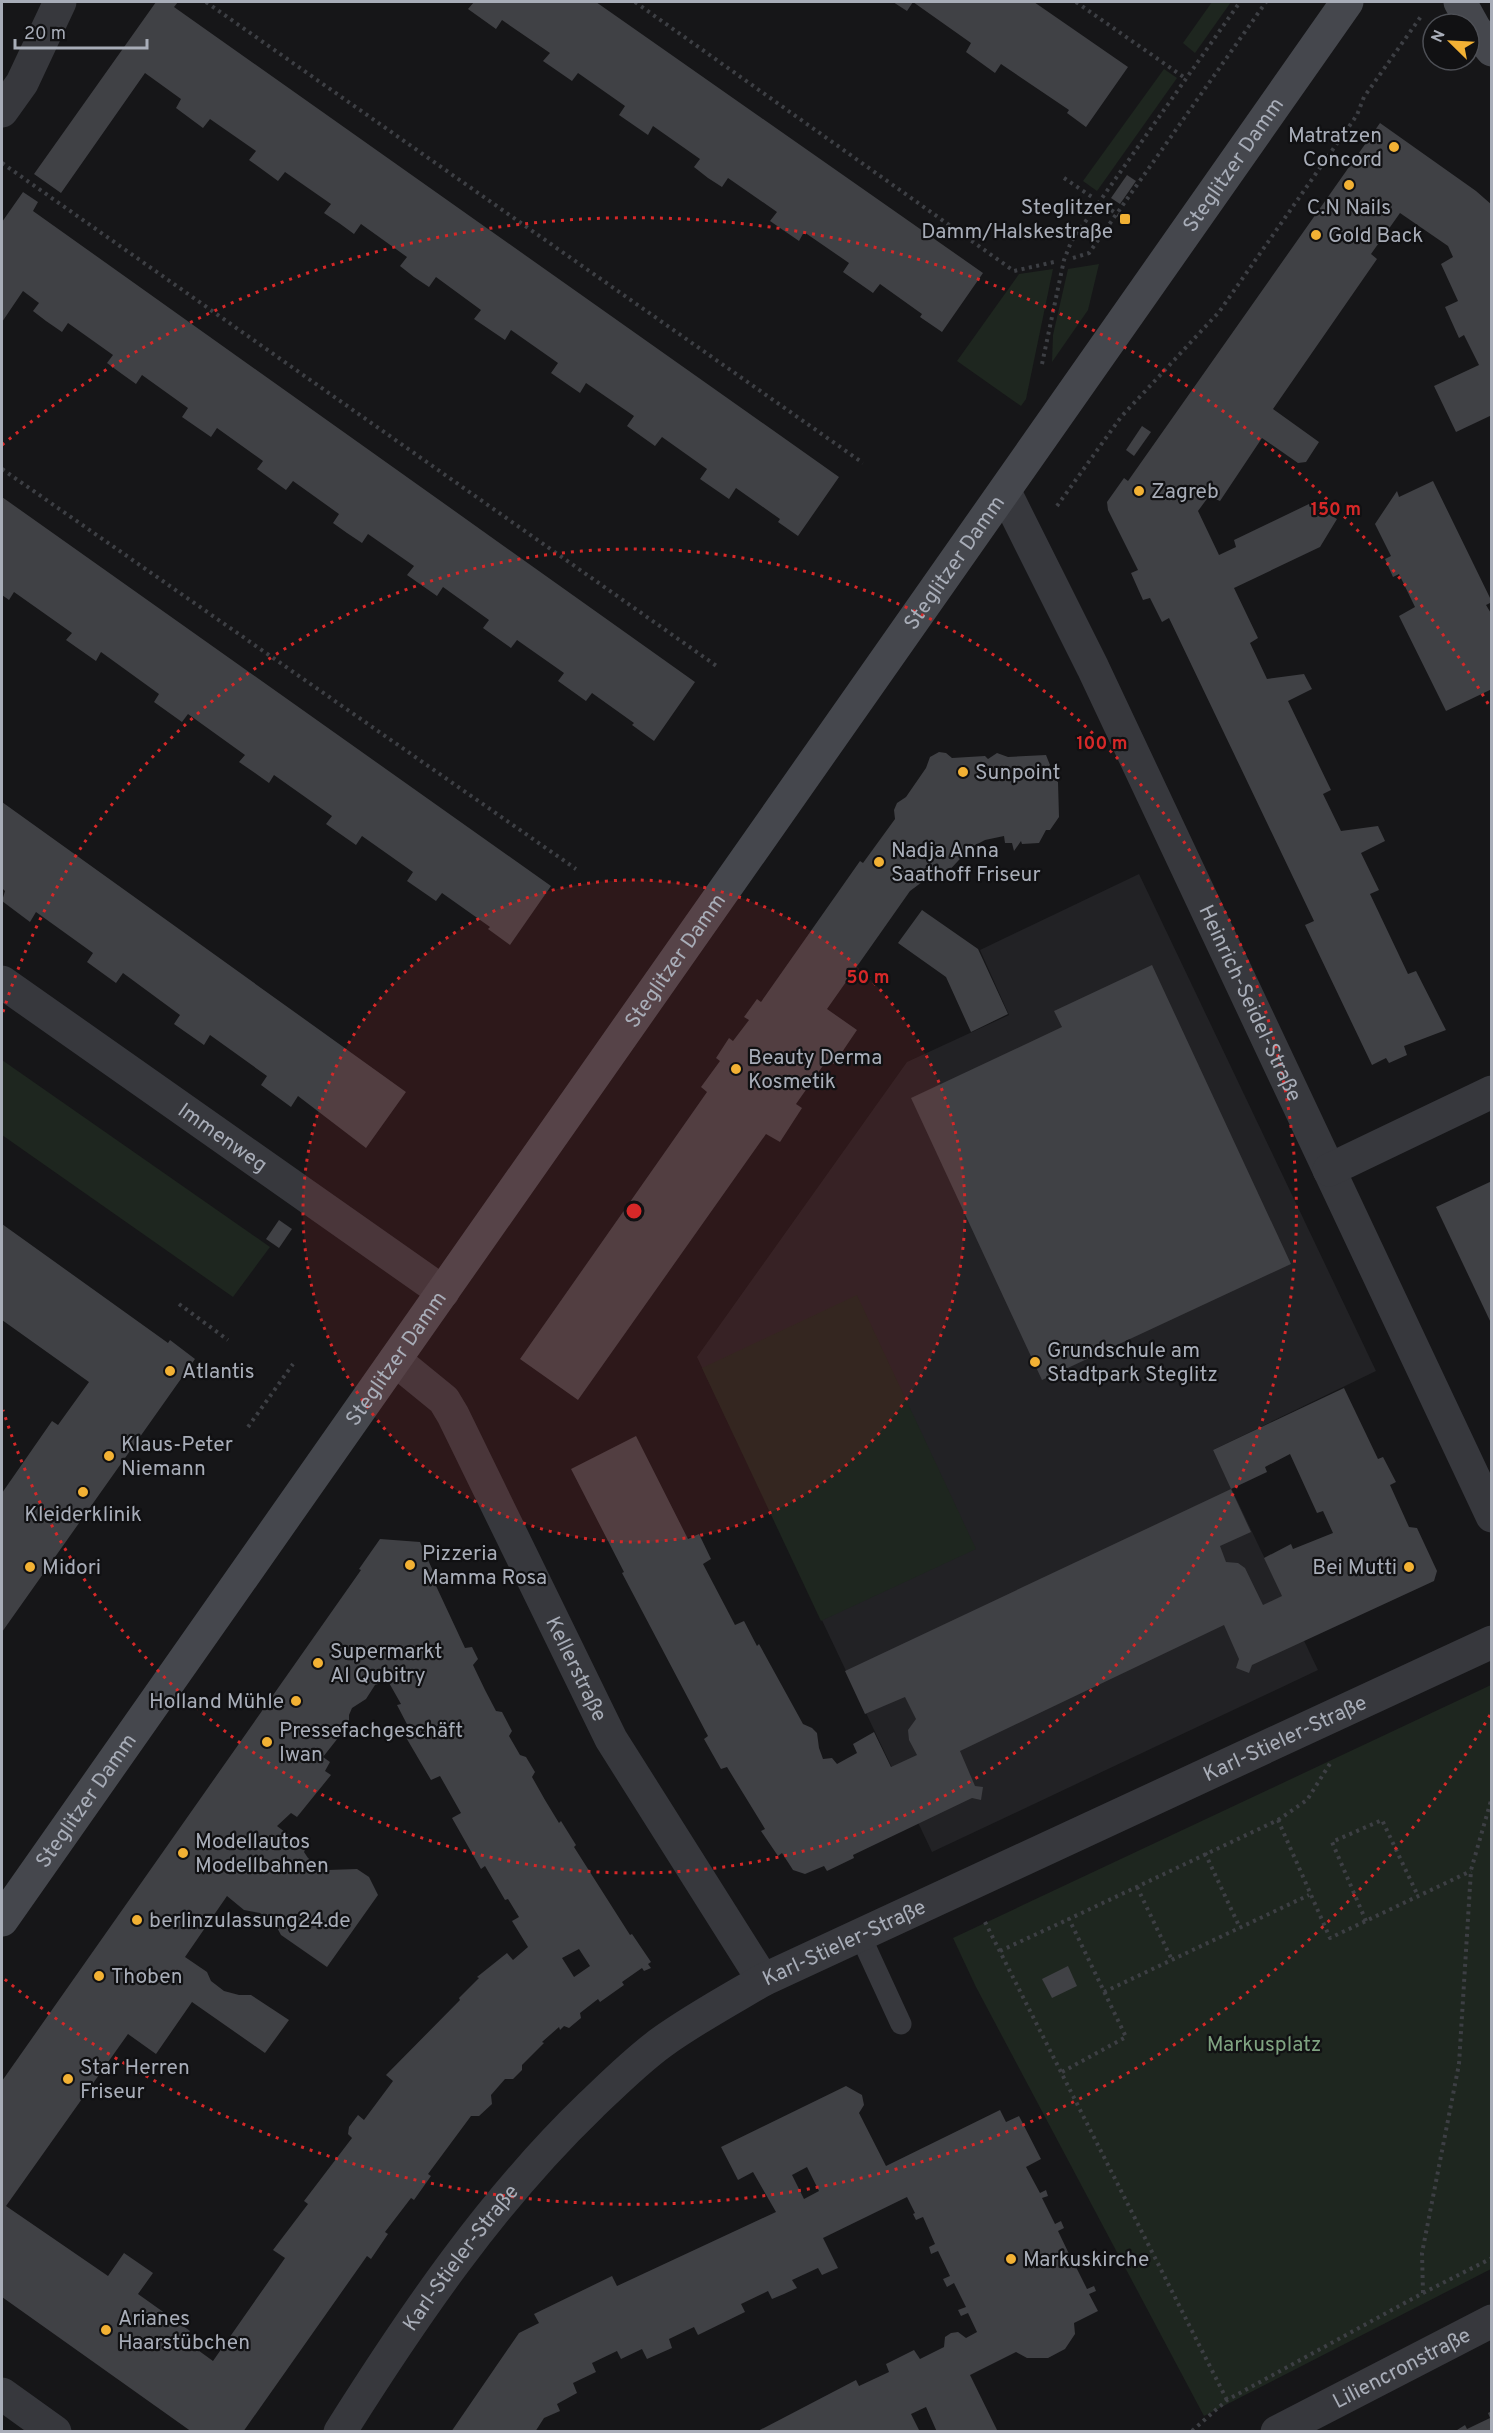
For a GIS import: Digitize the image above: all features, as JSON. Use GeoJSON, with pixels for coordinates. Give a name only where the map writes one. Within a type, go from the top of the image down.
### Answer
{"type":"FeatureCollection","features":[{"type":"Feature","properties":{"kind":"main road","name":"Steglitzer Damm"},"geometry":{"type":"LineString","coordinates":[[3,1916],[1347,2]]}},
{"type":"Feature","properties":{"kind":"main road"},"geometry":{"type":"LineString","coordinates":[[1460,2],[1475,29],[1491,50]]}},
{"type":"Feature","properties":{"kind":"street"},"geometry":{"type":"LineString","coordinates":[[2,111],[22,83],[60,2]]}},
{"type":"Feature","properties":{"kind":"street","name":"Heinrich-Seidel-Straße"},"geometry":{"type":"LineString","coordinates":[[1005,492],[1093,668],[1491,1516]]}},
{"type":"Feature","properties":{"kind":"street","name":"Immenweg"},"geometry":{"type":"LineString","coordinates":[[2,982],[443,1292]]}},
{"type":"Feature","properties":{"kind":"street"},"geometry":{"type":"LineString","coordinates":[[1329,1170],[1491,1092]]}},
{"type":"Feature","properties":{"kind":"street","name":"Kellerstraße"},"geometry":{"type":"LineString","coordinates":[[395,1360],[444,1400],[453,1415],[611,1739],[763,1980]]}},
{"type":"Feature","properties":{"kind":"street","name":"Karl-Stieler-Straße"},"geometry":{"type":"LineString","coordinates":[[340,2432],[375,2376],[449,2271],[530,2167],[610,2086],[662,2042],[763,1980],[1491,1642]]}},
{"type":"Feature","properties":{"kind":"street","name":"Liliencronstraße"},"geometry":{"type":"LineString","coordinates":[[1277,2432],[1491,2321]]}},
{"type":"Feature","properties":{"kind":"street"},"geometry":{"type":"LineString","coordinates":[[2,2394],[55,2432]]}},
{"type":"Feature","properties":{"kind":"lane"},"geometry":{"type":"LineString","coordinates":[[860,1935],[901,2024]]}},
{"type":"Feature","properties":{"kind":"path"},"geometry":{"type":"LineString","coordinates":[[206,2],[863,463]]}},
{"type":"Feature","properties":{"kind":"path"},"geometry":{"type":"LineString","coordinates":[[635,2],[1014,271],[1054,262]]}},
{"type":"Feature","properties":{"kind":"path"},"geometry":{"type":"LineString","coordinates":[[1076,2],[1185,78]]}},
{"type":"Feature","properties":{"kind":"path"},"geometry":{"type":"LineString","coordinates":[[1041,370],[1064,260],[1071,242],[1240,2]]}},
{"type":"Feature","properties":{"kind":"path"},"geometry":{"type":"LineString","coordinates":[[1072,258],[1089,253],[1266,2]]}},
{"type":"Feature","properties":{"kind":"path"},"geometry":{"type":"LineString","coordinates":[[1056,508],[1121,417],[1218,312],[1357,115],[1364,97],[1424,11]]}},
{"type":"Feature","properties":{"kind":"path"},"geometry":{"type":"LineString","coordinates":[[2,163],[718,667]]}},
{"type":"Feature","properties":{"kind":"path"},"geometry":{"type":"LineString","coordinates":[[1064,178],[1092,197]]}},
{"type":"Feature","properties":{"kind":"path"},"geometry":{"type":"LineString","coordinates":[[1105,206],[1125,219]]}},
{"type":"Feature","properties":{"kind":"path"},"geometry":{"type":"LineString","coordinates":[[2,470],[576,869]]}},
{"type":"Feature","properties":{"kind":"path"},"geometry":{"type":"LineString","coordinates":[[179,1304],[228,1340]]}},
{"type":"Feature","properties":{"kind":"path"},"geometry":{"type":"LineString","coordinates":[[248,1427],[293,1364]]}},
{"type":"Feature","properties":{"kind":"path"},"geometry":{"type":"LineString","coordinates":[[1000,1951],[1278,1820],[1308,1800],[1335,1756]]}},
{"type":"Feature","properties":{"kind":"path"},"geometry":{"type":"LineString","coordinates":[[1423,2294],[1422,2253],[1458,2064],[1471,1870],[1491,1797]]}},
{"type":"Feature","properties":{"kind":"path"},"geometry":{"type":"LineString","coordinates":[[1278,1820],[1309,1895],[1330,1938],[1471,1870]]}},
{"type":"Feature","properties":{"kind":"path"},"geometry":{"type":"LineString","coordinates":[[1366,1921],[1332,1842],[1382,1820],[1418,1896]]}},
{"type":"Feature","properties":{"kind":"path"},"geometry":{"type":"LineString","coordinates":[[1205,1853],[1240,1928]]}},
{"type":"Feature","properties":{"kind":"path"},"geometry":{"type":"LineString","coordinates":[[1137,1887],[1172,1959]]}},
{"type":"Feature","properties":{"kind":"path"},"geometry":{"type":"LineString","coordinates":[[1104,1992],[1309,1895]]}},
{"type":"Feature","properties":{"kind":"path"},"geometry":{"type":"LineString","coordinates":[[1062,2072],[1126,2037],[1069,1919]]}},
{"type":"Feature","properties":{"kind":"path"},"geometry":{"type":"LineString","coordinates":[[985,1921],[1227,2400]]}},
{"type":"Feature","properties":{"kind":"path"},"geometry":{"type":"LineString","coordinates":[[1192,2431],[1227,2400],[1491,2258]]}},
{"type":"Feature","properties":{"kind":"shaded area","name":"Grundschule am Stadtpark Steglitz"},"geometry":{"type":"Polygon","coordinates":[[[1139,874],[1376,1371],[1213,1450],[1318,1670],[932,1852],[697,1357],[907,1062],[1009,1015],[980,950],[1139,874]]]}},
{"type":"Feature","properties":{"kind":"green space"},"geometry":{"type":"Polygon","coordinates":[[[1212,2],[1231,2],[1195,53],[1183,43],[1212,2]]]}},
{"type":"Feature","properties":{"kind":"green space"},"geometry":{"type":"Polygon","coordinates":[[[1164,69],[1177,78],[1097,191],[1083,181],[1164,69]]]}},
{"type":"Feature","properties":{"kind":"green space"},"geometry":{"type":"Polygon","coordinates":[[[1099,264],[1088,310],[1052,362],[1053,335],[1068,269],[1099,264]]]}},
{"type":"Feature","properties":{"kind":"green space"},"geometry":{"type":"Polygon","coordinates":[[[1053,269],[1026,399],[1021,406],[957,361],[1019,274],[1053,269]]]}},
{"type":"Feature","properties":{"kind":"green space"},"geometry":{"type":"Polygon","coordinates":[[[2,1060],[270,1247],[233,1297],[2,1135],[2,1060]]]}},
{"type":"Feature","properties":{"kind":"green space"},"geometry":{"type":"Polygon","coordinates":[[[857,1295],[976,1549],[821,1621],[702,1368],[857,1295]]]}},
{"type":"Feature","properties":{"kind":"green space","name":"Markusplatz"},"geometry":{"type":"Polygon","coordinates":[[[1491,1685],[1491,2269],[1204,2416],[976,1987],[953,1938],[1491,1685]]]}},
{"type":"Feature","properties":{"kind":"building"},"geometry":{"type":"Polygon","coordinates":[[[156,2],[178,2],[174,7],[839,477],[798,536],[778,522],[780,519],[736,488],[729,499],[700,479],[707,469],[662,437],[655,446],[627,426],[634,416],[586,383],[580,393],[551,373],[558,363],[511,330],[505,340],[474,319],[481,310],[436,277],[429,287],[414,277],[400,266],[407,257],[361,224],[354,234],[324,213],[331,204],[285,172],[278,181],[249,160],[256,151],[210,119],[203,128],[176,108],[181,99],[145,73],[61,193],[34,174],[156,2]]]}},
{"type":"Feature","properties":{"kind":"building"},"geometry":{"type":"Polygon","coordinates":[[[474,2],[596,2],[983,273],[942,332],[920,317],[922,314],[880,284],[873,293],[843,272],[849,263],[804,232],[799,241],[770,221],[777,212],[728,178],[722,187],[708,178],[694,167],[700,159],[653,126],[648,135],[619,115],[625,106],[578,73],[572,81],[543,61],[550,53],[502,20],[496,29],[468,9],[474,2]]]}},
{"type":"Feature","properties":{"kind":"building"},"geometry":{"type":"Polygon","coordinates":[[[893,2],[913,2],[907,11],[893,2]]]}},
{"type":"Feature","properties":{"kind":"building"},"geometry":{"type":"Polygon","coordinates":[[[913,2],[1034,2],[1128,67],[1086,127],[1067,113],[1069,110],[1001,64],[995,73],[966,52],[971,43],[913,2]]]}},
{"type":"Feature","properties":{"kind":"building"},"geometry":{"type":"Polygon","coordinates":[[[1380,123],[1476,191],[1492,205],[1492,415],[1456,432],[1434,386],[1479,365],[1464,335],[1459,338],[1445,307],[1458,301],[1441,264],[1453,257],[1448,246],[1400,213],[1371,254],[1377,259],[1273,409],[1319,442],[1306,462],[1298,463],[1262,438],[1220,501],[1209,496],[1198,511],[1219,555],[1236,547],[1234,540],[1311,503],[1337,519],[1320,547],[1234,588],[1258,638],[1250,643],[1267,679],[1304,674],[1312,689],[1288,701],[1331,790],[1323,794],[1341,831],[1378,826],[1385,841],[1361,853],[1379,890],[1370,894],[1408,974],[1416,971],[1446,1030],[1404,1046],[1407,1055],[1389,1063],[1386,1058],[1372,1065],[1305,925],[1314,921],[1169,618],[1162,622],[1150,598],[1143,600],[1131,573],[1138,570],[1108,510],[1107,502],[1124,478],[1128,481],[1380,123]]]}},
{"type":"Feature","properties":{"kind":"building"},"geometry":{"type":"Polygon","coordinates":[[[1127,175],[1136,181],[1120,204],[1111,198],[1127,175]]]}},
{"type":"Feature","properties":{"kind":"building"},"geometry":{"type":"Polygon","coordinates":[[[23,192],[38,202],[33,211],[695,682],[654,741],[632,725],[634,723],[592,693],[586,701],[558,681],[564,673],[517,640],[511,648],[483,628],[489,620],[443,587],[437,596],[407,575],[414,566],[368,534],[362,543],[333,523],[339,514],[293,481],[286,490],[257,469],[263,461],[217,428],[211,437],[182,417],[188,408],[142,375],[136,384],[107,363],[113,355],[68,323],[62,332],[46,321],[33,311],[39,303],[23,291],[2,322],[2,222],[23,192]]]}},
{"type":"Feature","properties":{"kind":"building"},"geometry":{"type":"Polygon","coordinates":[[[1142,426],[1151,432],[1134,456],[1126,450],[1142,426]]]}},
{"type":"Feature","properties":{"kind":"building"},"geometry":{"type":"Polygon","coordinates":[[[1433,481],[1492,602],[1486,605],[1492,615],[1492,689],[1446,711],[1399,616],[1415,607],[1399,574],[1393,577],[1385,559],[1391,556],[1375,524],[1397,491],[1399,497],[1433,481]]]}},
{"type":"Feature","properties":{"kind":"building"},"geometry":{"type":"Polygon","coordinates":[[[2,497],[551,886],[510,945],[488,929],[490,927],[442,893],[436,901],[407,881],[413,872],[362,836],[356,845],[326,824],[332,816],[274,775],[269,783],[239,762],[245,755],[188,714],[182,722],[154,702],[159,694],[101,652],[96,661],[66,640],[72,633],[14,592],[9,600],[2,595],[2,497]]]}},
{"type":"Feature","properties":{"kind":"building"},"geometry":{"type":"Polygon","coordinates":[[[939,752],[946,753],[952,758],[985,756],[988,759],[997,753],[1008,757],[1046,755],[1050,765],[1044,771],[1058,782],[1059,817],[1050,830],[1046,830],[1039,843],[1022,844],[1021,841],[1014,851],[1012,843],[1005,843],[1004,836],[985,840],[970,848],[945,875],[922,882],[910,891],[827,1009],[857,1030],[834,1064],[827,1060],[796,1104],[802,1108],[780,1142],[766,1134],[578,1400],[520,1359],[707,1092],[701,1087],[720,1061],[716,1058],[729,1038],[733,1041],[749,1020],[744,1017],[757,999],[761,1002],[860,861],[863,863],[895,819],[894,810],[897,803],[906,797],[926,768],[930,757],[939,752]]]}},
{"type":"Feature","properties":{"kind":"building"},"geometry":{"type":"Polygon","coordinates":[[[2,802],[406,1092],[366,1148],[298,1096],[291,1107],[261,1085],[267,1076],[210,1035],[204,1045],[174,1024],[180,1015],[123,973],[116,983],[87,962],[93,953],[36,912],[30,922],[2,901],[5,891],[2,888],[2,802]]]}},
{"type":"Feature","properties":{"kind":"building"},"geometry":{"type":"Polygon","coordinates":[[[922,910],[978,949],[1008,1014],[971,1032],[946,977],[898,943],[922,910]]]}},
{"type":"Feature","properties":{"kind":"building"},"geometry":{"type":"Polygon","coordinates":[[[1152,965],[1291,1264],[1042,1380],[911,1098],[1062,1027],[1054,1011],[1152,965]]]}},
{"type":"Feature","properties":{"kind":"building"},"geometry":{"type":"Polygon","coordinates":[[[1492,1181],[1492,1325],[1436,1207],[1492,1181]]]}},
{"type":"Feature","properties":{"kind":"building"},"geometry":{"type":"Polygon","coordinates":[[[279,1220],[292,1229],[279,1248],[266,1239],[279,1220]]]}},
{"type":"Feature","properties":{"kind":"building"},"geometry":{"type":"Polygon","coordinates":[[[2,1224],[168,1343],[170,1340],[195,1359],[2,1632],[2,1493],[52,1421],[58,1425],[89,1382],[2,1320],[2,1224]]]}},
{"type":"Feature","properties":{"kind":"building"},"geometry":{"type":"Polygon","coordinates":[[[1344,1388],[1378,1459],[1383,1457],[1396,1482],[1390,1485],[1409,1527],[1417,1528],[1437,1571],[1434,1581],[1252,1665],[1249,1673],[1236,1668],[1239,1659],[1224,1625],[960,1751],[975,1786],[983,1787],[981,1800],[972,1798],[853,1855],[854,1858],[827,1871],[824,1866],[805,1874],[793,1870],[782,1853],[778,1856],[761,1831],[765,1829],[727,1767],[721,1769],[704,1739],[708,1736],[622,1573],[624,1572],[571,1469],[636,1436],[688,1539],[699,1534],[711,1559],[703,1564],[735,1625],[744,1621],[803,1724],[817,1733],[823,1759],[832,1758],[837,1764],[857,1753],[853,1744],[874,1732],[891,1767],[917,1755],[909,1740],[908,1730],[916,1719],[905,1697],[865,1714],[845,1671],[1231,1489],[1213,1450],[1344,1388]],[[1290,1454],[1265,1467],[1267,1472],[1231,1489],[1251,1532],[1220,1546],[1226,1562],[1238,1563],[1245,1568],[1263,1605],[1282,1596],[1264,1558],[1291,1544],[1293,1549],[1333,1533],[1323,1511],[1317,1513],[1290,1454]]]}},
{"type":"Feature","properties":{"kind":"building"},"geometry":{"type":"Polygon","coordinates":[[[380,1539],[420,1542],[433,1571],[430,1573],[465,1648],[472,1647],[478,1659],[473,1665],[485,1690],[496,1711],[502,1712],[512,1731],[509,1736],[520,1755],[526,1757],[535,1772],[532,1777],[545,1800],[559,1823],[561,1821],[576,1845],[574,1847],[630,1935],[632,1934],[651,1962],[648,1964],[651,1968],[644,1971],[642,1968],[622,1982],[624,1985],[600,2002],[598,1999],[580,2013],[581,2018],[569,2028],[564,2026],[560,2030],[559,2027],[542,2042],[544,2043],[522,2065],[522,2070],[513,2079],[505,2079],[491,2095],[492,2104],[479,2116],[471,2116],[428,2174],[431,2176],[414,2200],[411,2198],[385,2232],[388,2234],[371,2259],[367,2256],[243,2432],[192,2432],[2,2297],[2,2081],[361,1570],[359,1569],[380,1539]],[[388,1681],[375,1685],[366,1699],[352,1708],[349,1724],[323,1757],[330,1762],[325,1771],[331,1775],[297,1817],[291,1813],[277,1826],[306,1848],[304,1852],[308,1858],[320,1867],[328,1870],[357,1869],[369,1877],[378,1895],[327,1967],[281,1935],[274,1922],[260,1913],[244,1910],[227,1896],[185,1957],[207,1972],[211,1981],[224,1991],[251,1995],[289,2020],[265,2053],[192,2002],[156,2054],[128,2034],[6,2206],[108,2276],[124,2253],[153,2273],[138,2294],[190,2331],[184,2340],[213,2361],[285,2258],[273,2250],[308,2204],[304,2201],[352,2138],[348,2134],[349,2127],[358,2115],[364,2120],[393,2081],[386,2075],[460,2000],[459,1998],[479,1978],[477,1977],[507,1953],[513,1960],[528,1947],[512,1921],[519,1917],[508,1899],[505,1900],[485,1866],[481,1869],[452,1818],[461,1813],[440,1776],[431,1780],[404,1734],[410,1730],[397,1705],[401,1704],[388,1681]],[[579,1949],[562,1958],[574,1977],[590,1966],[579,1949]]]}},
{"type":"Feature","properties":{"kind":"building"},"geometry":{"type":"Polygon","coordinates":[[[1068,1966],[1077,1986],[1052,1998],[1042,1979],[1068,1966]]]}},
{"type":"Feature","properties":{"kind":"building"},"geometry":{"type":"Polygon","coordinates":[[[846,2086],[862,2095],[864,2105],[859,2113],[886,2166],[1000,2110],[1006,2122],[1019,2116],[1041,2159],[1026,2167],[1040,2193],[1046,2190],[1048,2196],[1042,2198],[1055,2224],[1061,2221],[1064,2228],[1058,2231],[1071,2258],[1078,2254],[1081,2260],[1074,2263],[1087,2289],[1094,2286],[1096,2291],[1089,2294],[1098,2311],[1074,2323],[1075,2334],[1065,2349],[1048,2358],[1027,2358],[1016,2352],[970,2375],[998,2432],[937,2432],[926,2407],[911,2414],[920,2432],[756,2432],[856,2380],[859,2386],[889,2372],[886,2364],[914,2350],[920,2359],[944,2347],[945,2337],[951,2333],[958,2332],[966,2338],[977,2332],[968,2313],[961,2316],[958,2310],[966,2307],[954,2283],[947,2287],[943,2279],[950,2276],[938,2251],[931,2254],[929,2247],[935,2244],[923,2217],[916,2220],[907,2197],[823,2238],[838,2268],[822,2275],[818,2268],[792,2280],[797,2288],[772,2299],[768,2291],[741,2304],[745,2312],[698,2335],[694,2327],[669,2339],[672,2348],[647,2359],[642,2349],[621,2359],[617,2351],[592,2363],[596,2372],[573,2383],[577,2393],[557,2404],[560,2411],[544,2418],[535,2432],[451,2432],[519,2333],[539,2323],[534,2314],[612,2276],[617,2286],[776,2212],[753,2172],[738,2180],[721,2147],[846,2086]],[[807,2167],[792,2175],[804,2199],[819,2191],[807,2167]]]}},
{"type":"Feature","properties":{"kind":"building"},"geometry":{"type":"Polygon","coordinates":[[[1492,2411],[1492,2432],[1454,2432],[1465,2425],[1467,2429],[1490,2418],[1488,2413],[1492,2411]]]}},
{"type":"Feature","properties":{"kind":"place","name":"Matratzen Concord"},"geometry":{"type":"Point","coordinates":[1394,147]}},
{"type":"Feature","properties":{"kind":"place","name":"C.N Nails"},"geometry":{"type":"Point","coordinates":[1349,185]}},
{"type":"Feature","properties":{"kind":"place","name":"Steglitzer Damm/Halskestraße"},"geometry":{"type":"Point","coordinates":[1125,219]}},
{"type":"Feature","properties":{"kind":"place","name":"Gold Back"},"geometry":{"type":"Point","coordinates":[1316,235]}},
{"type":"Feature","properties":{"kind":"place","name":"Zagreb"},"geometry":{"type":"Point","coordinates":[1139,491]}},
{"type":"Feature","properties":{"kind":"place","name":"Sunpoint"},"geometry":{"type":"Point","coordinates":[963,772]}},
{"type":"Feature","properties":{"kind":"place","name":"Nadja Anna Saathoff Friseur"},"geometry":{"type":"Point","coordinates":[879,862]}},
{"type":"Feature","properties":{"kind":"place","name":"Beauty Derma Kosmetik"},"geometry":{"type":"Point","coordinates":[736,1069]}},
{"type":"Feature","properties":{"kind":"place","name":"Grundschule am Stadtpark Steglitz"},"geometry":{"type":"Point","coordinates":[1035,1362]}},
{"type":"Feature","properties":{"kind":"place","name":"Atlantis"},"geometry":{"type":"Point","coordinates":[170,1371]}},
{"type":"Feature","properties":{"kind":"place","name":"Klaus-Peter Niemann"},"geometry":{"type":"Point","coordinates":[109,1456]}},
{"type":"Feature","properties":{"kind":"place","name":"Kleiderklinik"},"geometry":{"type":"Point","coordinates":[83,1492]}},
{"type":"Feature","properties":{"kind":"place","name":"Pizzeria Mamma Rosa"},"geometry":{"type":"Point","coordinates":[410,1565]}},
{"type":"Feature","properties":{"kind":"place","name":"Midori"},"geometry":{"type":"Point","coordinates":[30,1567]}},
{"type":"Feature","properties":{"kind":"place","name":"Bei Mutti"},"geometry":{"type":"Point","coordinates":[1409,1567]}},
{"type":"Feature","properties":{"kind":"place","name":"Supermarkt Al Qubitry"},"geometry":{"type":"Point","coordinates":[318,1663]}},
{"type":"Feature","properties":{"kind":"place","name":"Holland Mühle"},"geometry":{"type":"Point","coordinates":[296,1701]}},
{"type":"Feature","properties":{"kind":"place","name":"Pressefachgeschäft Iwan"},"geometry":{"type":"Point","coordinates":[267,1742]}},
{"type":"Feature","properties":{"kind":"place","name":"Modellautos Modellbahnen"},"geometry":{"type":"Point","coordinates":[183,1853]}},
{"type":"Feature","properties":{"kind":"place","name":"berlinzulassung24.de"},"geometry":{"type":"Point","coordinates":[137,1920]}},
{"type":"Feature","properties":{"kind":"place","name":"Thoben"},"geometry":{"type":"Point","coordinates":[99,1976]}},
{"type":"Feature","properties":{"kind":"place","name":"Star Herren Friseur"},"geometry":{"type":"Point","coordinates":[68,2079]}},
{"type":"Feature","properties":{"kind":"place","name":"Markuskirche"},"geometry":{"type":"Point","coordinates":[1011,2259]}},
{"type":"Feature","properties":{"kind":"place","name":"Arianes Haarstübchen"},"geometry":{"type":"Point","coordinates":[106,2330]}}]}
